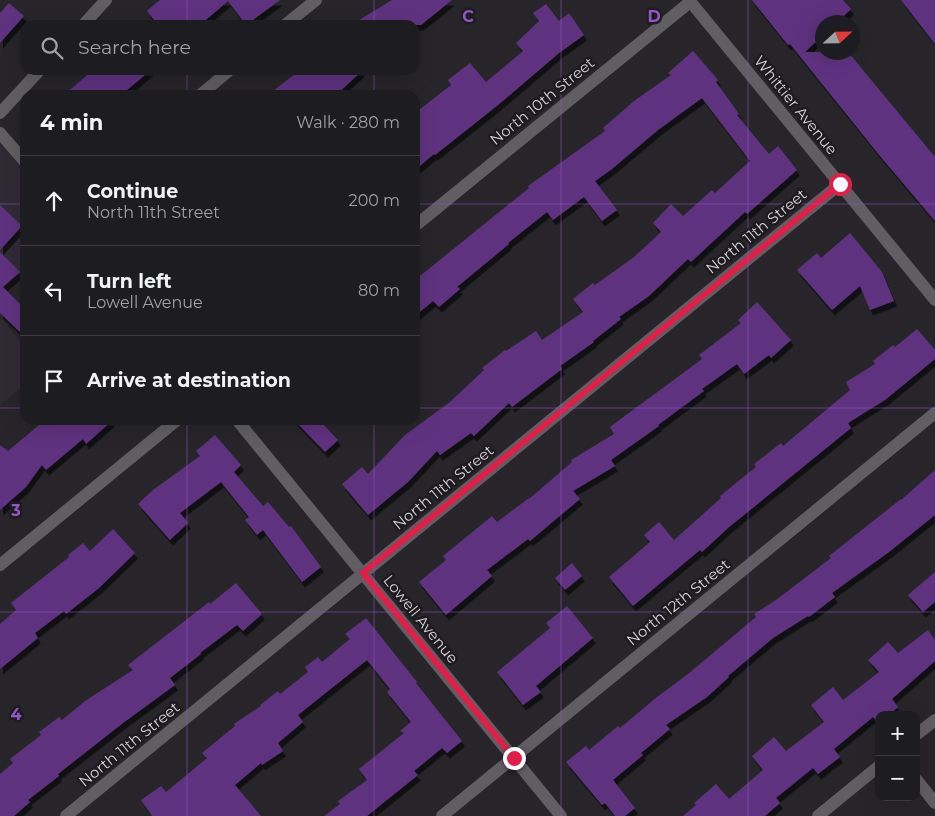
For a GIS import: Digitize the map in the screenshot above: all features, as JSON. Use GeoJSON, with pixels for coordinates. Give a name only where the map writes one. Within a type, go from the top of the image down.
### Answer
{"type":"FeatureCollection","features":[{"type":"Feature","properties":{"kind":"street"},"geometry":{"type":"LineString","coordinates":[[88,20],[106,0]]}},
{"type":"Feature","properties":{"kind":"street"},"geometry":{"type":"LineString","coordinates":[[291,20],[316,0]]}},
{"type":"Feature","properties":{"kind":"street","name":"Whittier Avenue"},"geometry":{"type":"LineString","coordinates":[[689,1],[935,300]]}},
{"type":"Feature","properties":{"kind":"street","name":"North 10th Street"},"geometry":{"type":"LineString","coordinates":[[420,222],[689,1]]}},
{"type":"Feature","properties":{"kind":"street"},"geometry":{"type":"LineString","coordinates":[[21,90],[35,75]]}},
{"type":"Feature","properties":{"kind":"street"},"geometry":{"type":"LineString","coordinates":[[206,90],[224,75]]}},
{"type":"Feature","properties":{"kind":"street"},"geometry":{"type":"LineString","coordinates":[[0,113],[20,92]]}},
{"type":"Feature","properties":{"kind":"street"},"geometry":{"type":"LineString","coordinates":[[0,132],[20,156]]}},
{"type":"Feature","properties":{"kind":"street","name":"North 11th Street"},"geometry":{"type":"LineString","coordinates":[[66,816],[840,184]]}},
{"type":"Feature","properties":{"kind":"street","name":"North 12th Street"},"geometry":{"type":"LineString","coordinates":[[442,816],[935,413]]}},
{"type":"Feature","properties":{"kind":"street"},"geometry":{"type":"LineString","coordinates":[[0,565],[171,425]]}},
{"type":"Feature","properties":{"kind":"street","name":"Lowell Avenue"},"geometry":{"type":"LineString","coordinates":[[241,425],[561,816]]}},
{"type":"Feature","properties":{"kind":"street"},"geometry":{"type":"LineString","coordinates":[[920,732],[935,720]]}},
{"type":"Feature","properties":{"kind":"street"},"geometry":{"type":"LineString","coordinates":[[818,816],[875,769]]}},
{"type":"Feature","properties":{"kind":"street"},"geometry":{"type":"LineString","coordinates":[[920,784],[935,803]]}},
{"type":"Feature","properties":{"kind":"shaded area"},"geometry":{"type":"Polygon","coordinates":[[[0,144],[20,166],[20,278],[0,296],[0,144]]]}},
{"type":"Feature","properties":{"kind":"shaded area"},"geometry":{"type":"Polygon","coordinates":[[[0,317],[20,342],[20,389],[0,405],[0,317]]]}},
{"type":"Feature","properties":{"kind":"building"},"geometry":{"type":"Polygon","coordinates":[[[160,0],[280,0],[253,20],[242,20],[228,1],[206,20],[154,20],[147,11],[160,0]]]}},
{"type":"Feature","properties":{"kind":"building"},"geometry":{"type":"Polygon","coordinates":[[[392,0],[452,0],[421,25],[420,20],[359,20],[392,0]]]}},
{"type":"Feature","properties":{"kind":"building"},"geometry":{"type":"Polygon","coordinates":[[[752,0],[843,0],[851,9],[845,15],[815,15],[815,43],[805,52],[815,52],[815,60],[855,60],[935,157],[935,221],[790,44],[788,45],[752,0]]]}},
{"type":"Feature","properties":{"kind":"building"},"geometry":{"type":"Polygon","coordinates":[[[901,0],[935,0],[935,44],[901,0]]]}},
{"type":"Feature","properties":{"kind":"building"},"geometry":{"type":"Polygon","coordinates":[[[9,3],[24,16],[0,43],[0,13],[9,3]]]}},
{"type":"Feature","properties":{"kind":"building"},"geometry":{"type":"Polygon","coordinates":[[[546,4],[559,21],[569,13],[584,35],[559,53],[498,105],[420,166],[420,109],[451,85],[448,80],[470,63],[486,82],[523,51],[516,43],[539,21],[533,13],[546,4]]]}},
{"type":"Feature","properties":{"kind":"building"},"geometry":{"type":"Polygon","coordinates":[[[693,51],[718,80],[716,82],[739,114],[737,115],[769,154],[778,146],[797,170],[747,214],[745,212],[691,262],[688,259],[649,296],[619,317],[621,319],[594,342],[560,366],[562,369],[512,407],[509,403],[474,436],[471,433],[440,455],[437,451],[408,482],[368,515],[342,484],[362,467],[368,474],[405,435],[450,402],[484,370],[482,368],[505,350],[536,331],[542,340],[583,312],[573,299],[593,283],[595,285],[634,257],[661,232],[653,223],[671,204],[683,216],[712,190],[715,193],[750,161],[702,98],[658,130],[595,181],[617,210],[602,221],[584,197],[553,220],[547,212],[457,287],[460,289],[439,307],[433,301],[420,312],[420,276],[529,188],[528,186],[605,131],[603,128],[634,101],[671,75],[668,73],[693,51]]]}},
{"type":"Feature","properties":{"kind":"building"},"geometry":{"type":"Polygon","coordinates":[[[87,75],[145,75],[127,90],[70,90],[87,75]]]}},
{"type":"Feature","properties":{"kind":"building"},"geometry":{"type":"Polygon","coordinates":[[[294,75],[358,75],[341,90],[274,90],[294,75]]]}},
{"type":"Feature","properties":{"kind":"building"},"geometry":{"type":"Polygon","coordinates":[[[0,205],[20,224],[20,228],[0,250],[0,205]]]}},
{"type":"Feature","properties":{"kind":"building"},"geometry":{"type":"Polygon","coordinates":[[[850,233],[882,272],[894,301],[870,310],[860,286],[832,310],[797,270],[817,253],[821,258],[850,233]]]}},
{"type":"Feature","properties":{"kind":"building"},"geometry":{"type":"Polygon","coordinates":[[[0,252],[20,272],[3,287],[20,304],[20,332],[0,313],[0,252]]]}},
{"type":"Feature","properties":{"kind":"building"},"geometry":{"type":"Polygon","coordinates":[[[757,302],[791,340],[771,358],[769,355],[744,374],[737,364],[702,389],[704,391],[659,426],[611,460],[615,466],[573,491],[580,499],[530,541],[528,539],[487,570],[492,576],[446,615],[419,582],[446,560],[443,556],[492,516],[497,522],[529,499],[572,462],[571,460],[614,434],[610,427],[702,359],[699,355],[741,323],[738,320],[757,302]]]}},
{"type":"Feature","properties":{"kind":"building"},"geometry":{"type":"Polygon","coordinates":[[[917,329],[935,350],[935,359],[885,400],[848,423],[851,428],[728,528],[702,552],[700,550],[633,606],[609,577],[650,542],[644,535],[659,522],[674,540],[721,498],[720,496],[756,467],[754,464],[781,443],[783,446],[850,390],[846,382],[875,364],[873,361],[893,345],[895,347],[917,329]]]}},
{"type":"Feature","properties":{"kind":"building"},"geometry":{"type":"Polygon","coordinates":[[[39,425],[107,425],[86,444],[83,439],[46,470],[42,465],[26,487],[0,510],[0,445],[8,451],[39,425]]]}},
{"type":"Feature","properties":{"kind":"building"},"geometry":{"type":"Polygon","coordinates":[[[299,425],[324,425],[338,440],[325,452],[299,425]]]}},
{"type":"Feature","properties":{"kind":"building"},"geometry":{"type":"Polygon","coordinates":[[[215,435],[241,465],[234,472],[263,506],[268,502],[289,527],[291,526],[321,567],[302,582],[263,530],[257,535],[245,520],[249,517],[221,482],[180,513],[188,523],[170,540],[138,504],[153,490],[200,456],[196,451],[215,435]]]}},
{"type":"Feature","properties":{"kind":"building"},"geometry":{"type":"Polygon","coordinates":[[[935,470],[935,515],[889,552],[832,593],[835,597],[809,617],[773,638],[728,676],[707,697],[666,725],[670,729],[613,780],[635,808],[625,816],[615,816],[605,803],[602,805],[566,762],[586,746],[589,750],[618,726],[620,728],[756,617],[754,614],[776,600],[831,558],[829,556],[901,500],[935,470]]]}},
{"type":"Feature","properties":{"kind":"building"},"geometry":{"type":"Polygon","coordinates":[[[113,529],[135,553],[99,588],[66,614],[64,611],[35,633],[38,638],[0,669],[0,624],[16,610],[11,603],[69,557],[68,555],[83,543],[90,551],[113,529]]]}},
{"type":"Feature","properties":{"kind":"building"},"geometry":{"type":"Polygon","coordinates":[[[572,563],[582,576],[565,590],[555,578],[572,563]]]}},
{"type":"Feature","properties":{"kind":"building"},"geometry":{"type":"Polygon","coordinates":[[[935,572],[935,602],[923,612],[908,595],[935,572]]]}},
{"type":"Feature","properties":{"kind":"building"},"geometry":{"type":"Polygon","coordinates":[[[236,583],[262,614],[243,631],[237,625],[200,653],[170,678],[175,685],[58,774],[59,776],[28,800],[30,802],[14,816],[0,816],[0,774],[13,763],[10,759],[41,735],[39,732],[59,717],[62,720],[85,701],[133,670],[128,665],[236,583]]]}},
{"type":"Feature","properties":{"kind":"building"},"geometry":{"type":"Polygon","coordinates":[[[567,606],[593,638],[536,686],[541,692],[523,705],[497,672],[550,628],[546,623],[567,606]]]}},
{"type":"Feature","properties":{"kind":"building"},"geometry":{"type":"Polygon","coordinates":[[[366,618],[462,741],[447,753],[442,748],[414,771],[418,775],[367,816],[324,816],[340,804],[338,801],[367,780],[359,769],[404,733],[400,731],[411,722],[387,692],[390,689],[367,660],[298,715],[303,722],[278,743],[283,751],[262,765],[261,763],[235,785],[261,816],[152,816],[141,800],[161,786],[166,792],[207,758],[202,753],[235,726],[234,724],[261,706],[278,691],[280,694],[308,672],[305,667],[318,657],[322,662],[350,639],[345,634],[366,618]]]}},
{"type":"Feature","properties":{"kind":"building"},"geometry":{"type":"Polygon","coordinates":[[[928,630],[935,640],[935,661],[892,699],[898,707],[894,711],[875,711],[875,719],[873,717],[834,749],[840,757],[818,774],[813,768],[776,798],[780,803],[765,816],[683,816],[696,805],[694,803],[716,784],[729,799],[763,770],[752,756],[774,737],[786,751],[824,722],[811,705],[833,687],[843,700],[879,672],[868,660],[888,642],[898,653],[928,630]]]}},
{"type":"Feature","properties":{"kind":"route"},"geometry":{"type":"LineString","coordinates":[[514,758],[363,573],[840,184]]}}]}
